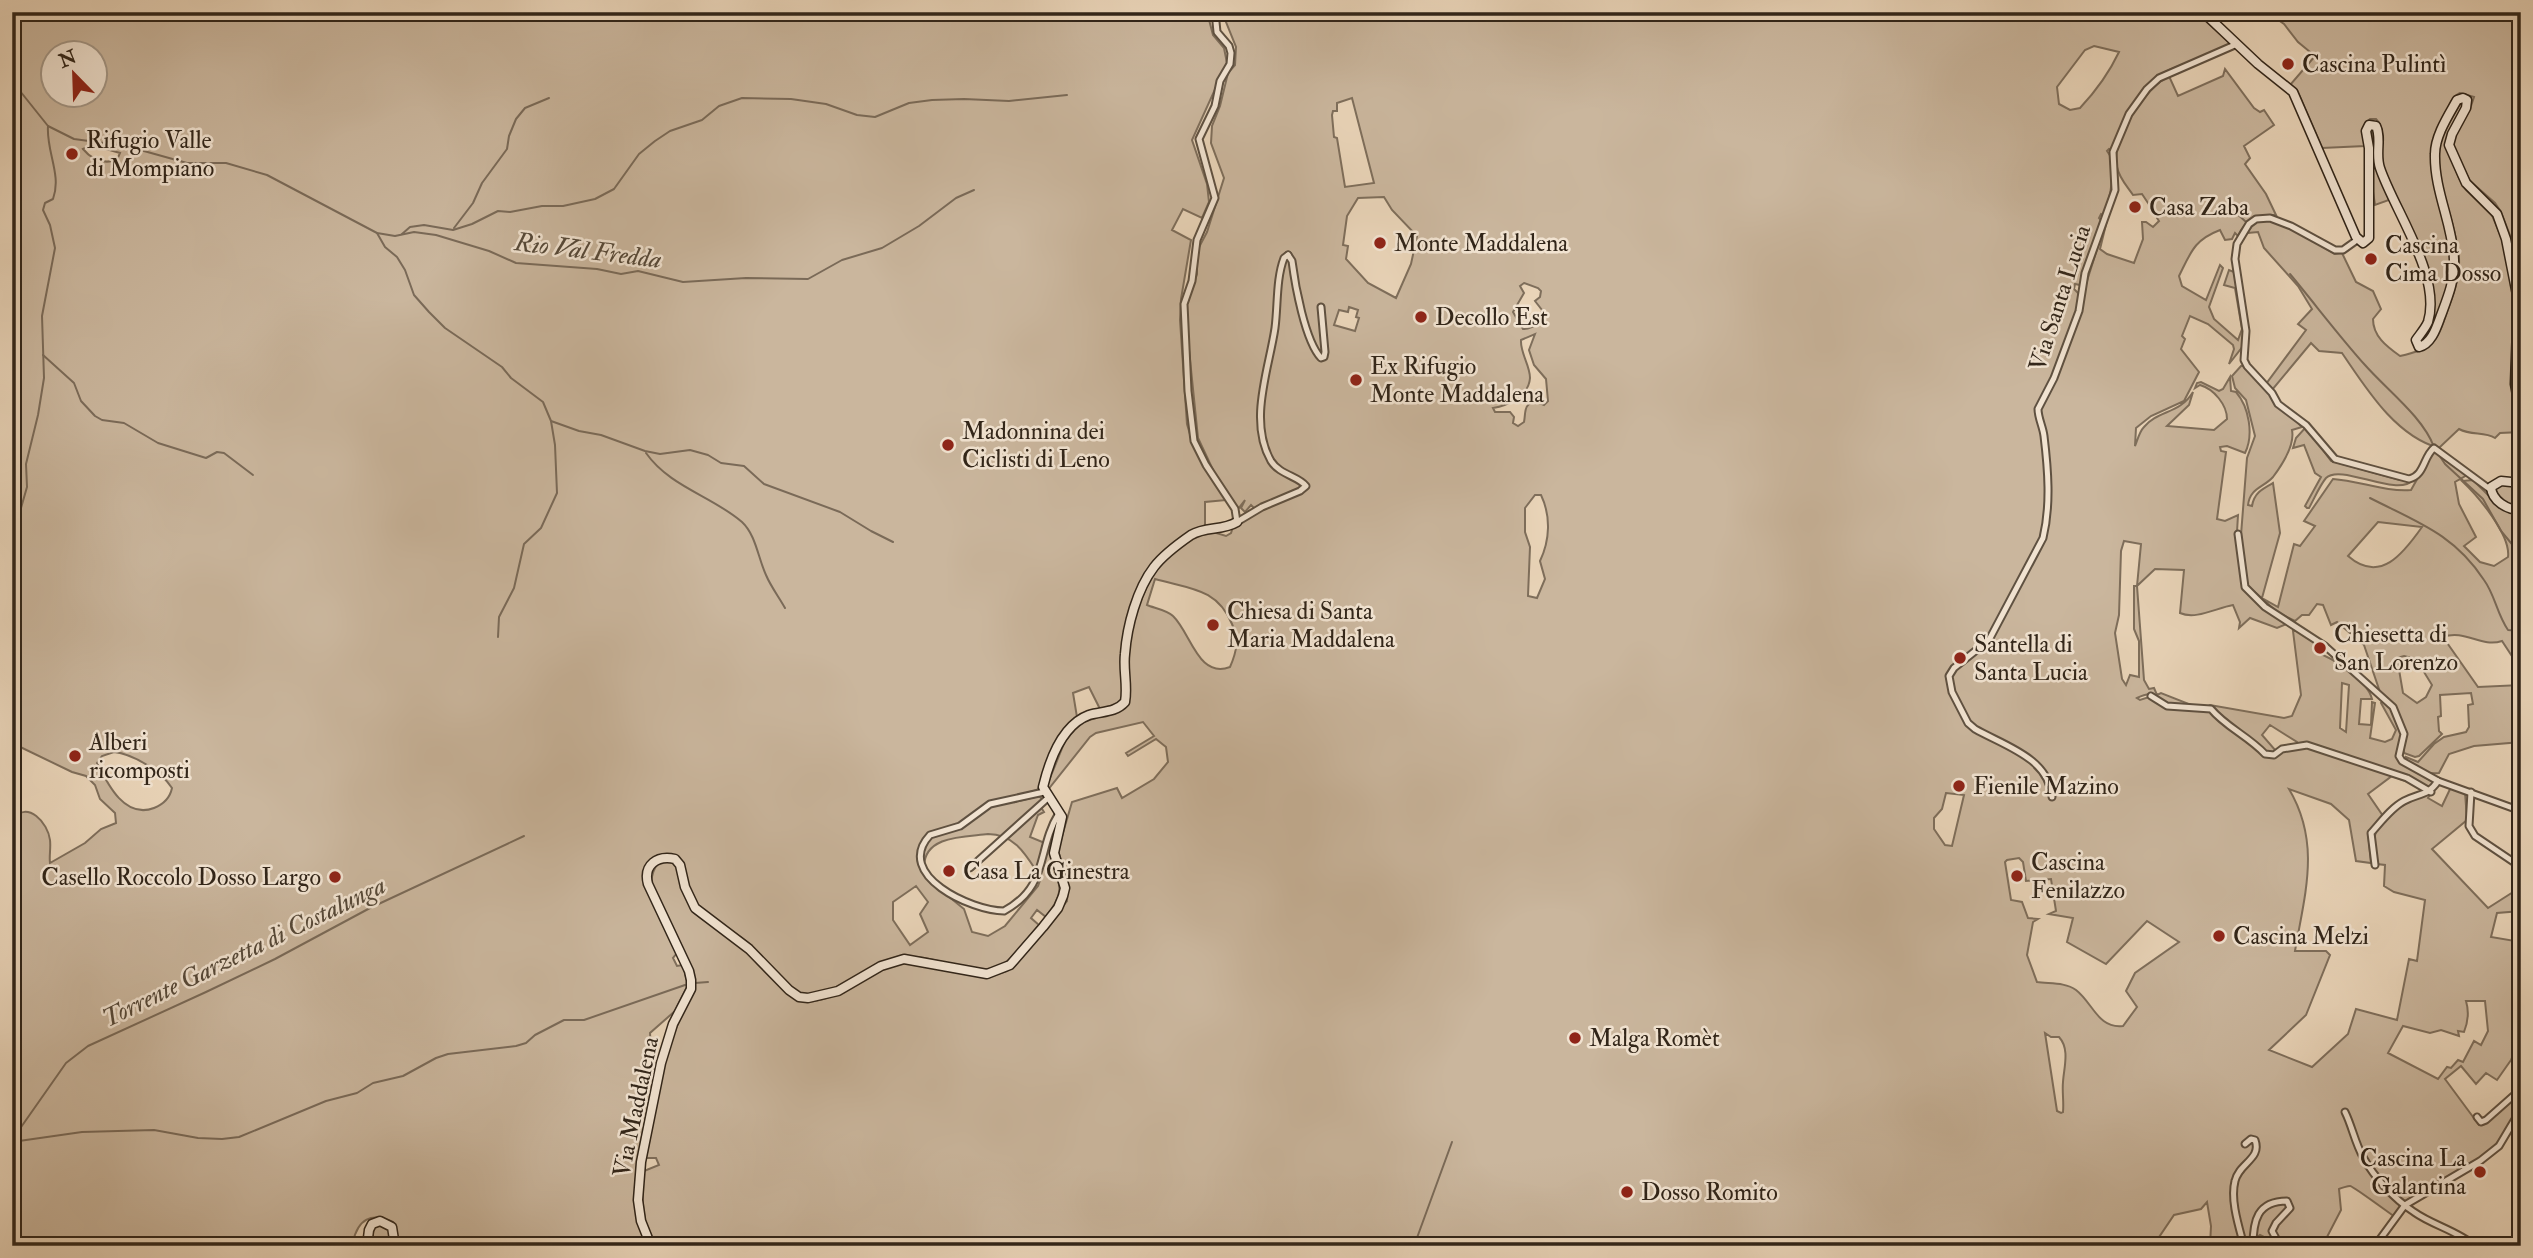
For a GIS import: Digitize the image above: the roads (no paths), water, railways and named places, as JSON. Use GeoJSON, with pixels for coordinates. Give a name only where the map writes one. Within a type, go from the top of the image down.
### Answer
{"type":"FeatureCollection","features":[{"type":"Feature","properties":{"kind":"street"},"geometry":{"type":"LineString","coordinates":[[1215,12],[1217,32],[1229,46],[1230,64],[1220,81],[1214,106],[1199,139],[1215,198],[1196,240],[1192,282],[1184,304],[1184,332],[1194,441],[1206,465],[1235,509],[1237,522]]}},
{"type":"Feature","properties":{"kind":"street"},"geometry":{"type":"LineString","coordinates":[[2203,12],[2258,64],[2294,92],[2357,240],[2363,243],[2369,238],[2369,148],[2366,131],[2369,125],[2374,124],[2379,131],[2377,153],[2381,170],[2417,249],[2427,283],[2428,321],[2416,340],[2419,346],[2424,346],[2438,324],[2452,287],[2454,251],[2436,170],[2435,145],[2455,103],[2459,98],[2465,99],[2468,104],[2449,145],[2466,183],[2497,214],[2506,239],[2518,299],[2515,384],[2521,418]]}},
{"type":"Feature","properties":{"kind":"street","name":"Via Santa Lucia"},"geometry":{"type":"LineString","coordinates":[[2052,797],[2048,779],[2034,760],[1968,723],[1949,686],[1949,676],[1956,666],[1989,640],[2043,538],[2048,499],[2043,433],[2038,409],[2054,378],[2079,311],[2085,273],[2115,190],[2113,152],[2129,114],[2147,89],[2159,78],[2237,44]]}},
{"type":"Feature","properties":{"kind":"street"},"geometry":{"type":"LineString","coordinates":[[2357,240],[2343,250],[2335,250],[2270,218],[2256,219],[2249,224],[2237,244],[2235,259],[2246,331],[2244,352],[2247,366],[2272,393],[2278,404],[2306,425],[2335,459],[2409,479],[2415,478],[2434,447],[2491,490],[2494,497],[2508,508],[2521,510]]}},
{"type":"Feature","properties":{"kind":"street"},"geometry":{"type":"LineString","coordinates":[[1047,794],[990,804],[960,826],[930,835],[920,853],[920,864],[925,874],[971,904],[1004,911],[1027,894],[1035,884],[1049,834],[1059,813],[1044,785],[1052,759],[1059,744],[1076,724],[1092,714],[1120,708],[1125,702],[1125,653],[1129,632],[1134,609],[1153,568],[1169,551],[1194,533],[1211,527],[1228,527],[1306,486],[1290,477],[1272,461],[1261,423],[1263,391],[1284,258],[1291,258],[1300,304],[1316,352],[1321,358],[1325,352],[1321,307]]}},
{"type":"Feature","properties":{"kind":"street"},"geometry":{"type":"LineString","coordinates":[[2491,490],[2497,482],[2521,483]]}},
{"type":"Feature","properties":{"kind":"street"},"geometry":{"type":"LineString","coordinates":[[2238,534],[2245,587],[2265,607],[2325,646],[2393,707],[2404,734],[2399,756],[2402,761],[2438,781],[2521,811]]}},
{"type":"Feature","properties":{"kind":"street"},"geometry":{"type":"LineString","coordinates":[[2151,696],[2168,706],[2211,709],[2221,722],[2247,736],[2265,754],[2307,745],[2407,778],[2431,792]]}},
{"type":"Feature","properties":{"kind":"street"},"geometry":{"type":"LineString","coordinates":[[2375,865],[2371,833],[2404,801],[2431,792],[2438,781]]}},
{"type":"Feature","properties":{"kind":"street"},"geometry":{"type":"LineString","coordinates":[[2471,792],[2469,826],[2475,836],[2521,867]]}},
{"type":"Feature","properties":{"kind":"street"},"geometry":{"type":"LineString","coordinates":[[970,868],[1047,794]]}},
{"type":"Feature","properties":{"kind":"street","name":"Via Maddalena"},"geometry":{"type":"LineString","coordinates":[[651,1246],[641,1221],[638,1200],[641,1162],[661,1063],[673,1024],[691,989],[689,971],[648,884],[646,872],[652,864],[661,858],[675,859],[680,865],[685,887],[695,908],[749,949],[789,990],[799,997],[808,998],[838,991],[881,966],[904,959],[987,974],[1010,965],[1058,908],[1065,888],[1054,853],[1062,821],[1059,813]]}},
{"type":"Feature","properties":{"kind":"street"},"geometry":{"type":"LineString","coordinates":[[2477,1117],[2481,1122],[2486,1120],[2521,1089]]}},
{"type":"Feature","properties":{"kind":"street"},"geometry":{"type":"LineString","coordinates":[[2375,1246],[2405,1205],[2480,1161],[2499,1146],[2521,1109]]}},
{"type":"Feature","properties":{"kind":"street"},"geometry":{"type":"LineString","coordinates":[[2345,1112],[2354,1129],[2362,1155],[2376,1176],[2413,1212],[2475,1246]]}},
{"type":"Feature","properties":{"kind":"street"},"geometry":{"type":"LineString","coordinates":[[2245,1144],[2251,1139],[2255,1140],[2257,1146],[2256,1154],[2239,1170],[2233,1188],[2245,1246]]}},
{"type":"Feature","properties":{"kind":"street"},"geometry":{"type":"LineString","coordinates":[[2253,1246],[2255,1219],[2263,1208],[2275,1201],[2287,1201],[2290,1208],[2272,1231],[2280,1246]]}},
{"type":"Feature","properties":{"kind":"street"},"geometry":{"type":"LineString","coordinates":[[367,1246],[372,1224],[380,1222],[392,1227],[395,1246]]}},
{"type":"Feature","properties":{"kind":"waterway","name":"Rio Val Fredda"},"geometry":{"type":"LineString","coordinates":[[12,81],[48,126],[74,139],[126,146],[187,163],[226,163],[267,175],[377,233],[395,236],[414,232],[436,235],[489,251],[516,263],[597,269],[621,274],[638,271],[683,282],[746,278],[808,279],[842,260],[882,248],[919,226],[956,198],[974,190]]}},
{"type":"Feature","properties":{"kind":"waterway"},"geometry":{"type":"LineString","coordinates":[[402,234],[410,227],[424,225],[453,230],[498,211],[563,206],[595,199],[614,189],[639,154],[655,141],[670,131],[702,120],[719,106],[742,98],[791,99],[826,104],[857,115],[875,117],[909,103],[932,100],[1009,101],[1067,95]]}},
{"type":"Feature","properties":{"kind":"waterway"},"geometry":{"type":"LineString","coordinates":[[454,228],[507,149],[516,119],[525,108],[549,98]]}},
{"type":"Feature","properties":{"kind":"waterway"},"geometry":{"type":"LineString","coordinates":[[12,564],[17,522],[27,487],[26,464],[44,378],[42,316],[55,248],[50,225],[43,210],[45,203],[53,199],[56,181],[48,126]]}},
{"type":"Feature","properties":{"kind":"waterway"},"geometry":{"type":"LineString","coordinates":[[2226,204],[2245,221]]}},
{"type":"Feature","properties":{"kind":"waterway"},"geometry":{"type":"LineString","coordinates":[[377,233],[385,247],[397,257],[414,295],[429,312],[445,328],[502,367],[511,378],[543,402],[551,421],[645,451],[660,454],[690,450],[708,455],[721,463],[744,466],[764,484],[840,512],[893,542]]}},
{"type":"Feature","properties":{"kind":"waterway"},"geometry":{"type":"LineString","coordinates":[[2290,274],[2355,354],[2413,414],[2434,447]]}},
{"type":"Feature","properties":{"kind":"waterway"},"geometry":{"type":"LineString","coordinates":[[43,355],[74,383],[81,401],[95,416],[102,420],[124,423],[158,443],[206,458],[217,452],[224,453],[253,475]]}},
{"type":"Feature","properties":{"kind":"waterway"},"geometry":{"type":"LineString","coordinates":[[498,637],[499,617],[514,588],[524,544],[541,528],[557,493],[551,421]]}},
{"type":"Feature","properties":{"kind":"waterway"},"geometry":{"type":"LineString","coordinates":[[646,453],[656,465],[679,483],[718,505],[747,527],[768,579],[785,608]]}},
{"type":"Feature","properties":{"kind":"waterway"},"geometry":{"type":"LineString","coordinates":[[2439,455],[2445,464],[2483,499],[2501,531],[2521,555]]}},
{"type":"Feature","properties":{"kind":"waterway"},"geometry":{"type":"LineString","coordinates":[[2370,498],[2419,522],[2460,551],[2488,586],[2508,630],[2521,631]]}},
{"type":"Feature","properties":{"kind":"waterway","name":"Torrente Garzetta di Costalunga"},"geometry":{"type":"LineString","coordinates":[[12,1140],[66,1063],[88,1046],[275,959],[370,908],[524,836]]}},
{"type":"Feature","properties":{"kind":"waterway","name":"Torrente Garzetta di Costalunga"},"geometry":{"type":"LineString","coordinates":[[695,983],[708,982]]}},
{"type":"Feature","properties":{"kind":"waterway","name":"Torrente Garzetta di Costalunga"},"geometry":{"type":"LineString","coordinates":[[12,1142],[82,1132],[154,1130],[198,1138],[239,1137],[326,1101],[357,1093],[373,1083],[403,1076],[436,1058],[448,1054],[516,1046],[526,1043],[535,1035],[564,1020],[584,1020],[685,985]]}},
{"type":"Feature","properties":{"kind":"waterway"},"geometry":{"type":"LineString","coordinates":[[1414,1246],[1452,1142]]}},
{"type":"Feature","properties":{"kind":"waterway"},"geometry":{"type":"LineString","coordinates":[[716,1241],[737,1246]]}},
{"type":"Feature","properties":{"kind":"place","name":"Cascina Pulintì"},"geometry":{"type":"Point","coordinates":[2288,64]}},
{"type":"Feature","properties":{"kind":"place","name":"Rifugio Valle di Mompiano"},"geometry":{"type":"Point","coordinates":[72,154]}},
{"type":"Feature","properties":{"kind":"place","name":"Casa Zaba"},"geometry":{"type":"Point","coordinates":[2135,207]}},
{"type":"Feature","properties":{"kind":"place","name":"Monte Maddalena"},"geometry":{"type":"Point","coordinates":[1380,243]}},
{"type":"Feature","properties":{"kind":"place","name":"Cascina Cima Dosso"},"geometry":{"type":"Point","coordinates":[2371,259]}},
{"type":"Feature","properties":{"kind":"place","name":"Decollo Est"},"geometry":{"type":"Point","coordinates":[1421,317]}},
{"type":"Feature","properties":{"kind":"place","name":"Ex Rifugio Monte Maddalena"},"geometry":{"type":"Point","coordinates":[1356,380]}},
{"type":"Feature","properties":{"kind":"place","name":"Madonnina dei Ciclisti di Leno"},"geometry":{"type":"Point","coordinates":[948,445]}},
{"type":"Feature","properties":{"kind":"place","name":"Chiesa di Santa Maria Maddalena"},"geometry":{"type":"Point","coordinates":[1213,625]}},
{"type":"Feature","properties":{"kind":"place","name":"Chiesetta di San Lorenzo"},"geometry":{"type":"Point","coordinates":[2320,648]}},
{"type":"Feature","properties":{"kind":"place","name":"Santella di Santa Lucia"},"geometry":{"type":"Point","coordinates":[1960,658]}},
{"type":"Feature","properties":{"kind":"place","name":"Alberi ricomposti"},"geometry":{"type":"Point","coordinates":[75,756]}},
{"type":"Feature","properties":{"kind":"place","name":"Fienile Mazino"},"geometry":{"type":"Point","coordinates":[1959,786]}},
{"type":"Feature","properties":{"kind":"place","name":"Casa La Ginestra"},"geometry":{"type":"Point","coordinates":[949,871]}},
{"type":"Feature","properties":{"kind":"place","name":"Cascina Fenilazzo"},"geometry":{"type":"Point","coordinates":[2017,876]}},
{"type":"Feature","properties":{"kind":"place","name":"Casello Roccolo Dosso Largo"},"geometry":{"type":"Point","coordinates":[335,877]}},
{"type":"Feature","properties":{"kind":"place","name":"Cascina Melzi"},"geometry":{"type":"Point","coordinates":[2219,936]}},
{"type":"Feature","properties":{"kind":"place","name":"Malga Romèt"},"geometry":{"type":"Point","coordinates":[1575,1038]}},
{"type":"Feature","properties":{"kind":"place","name":"Cascina La Galantina"},"geometry":{"type":"Point","coordinates":[2480,1172]}},
{"type":"Feature","properties":{"kind":"place","name":"Dosso Romito"},"geometry":{"type":"Point","coordinates":[1627,1192]}}]}
